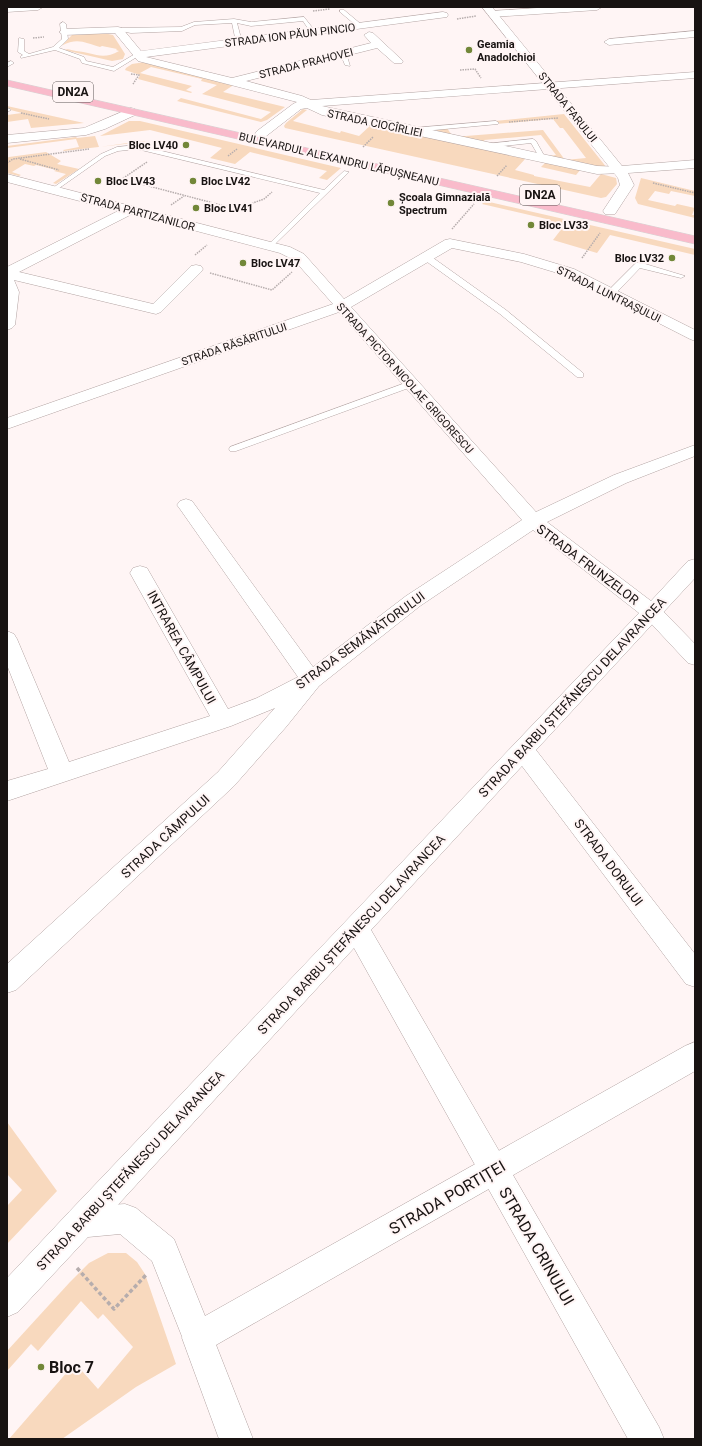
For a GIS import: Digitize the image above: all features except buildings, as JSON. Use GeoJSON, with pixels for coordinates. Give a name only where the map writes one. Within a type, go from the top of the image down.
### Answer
{"type":"FeatureCollection","features":[{"type":"Feature","properties":{"kind":"main road","name":"BULEVARDUL ALEXANDRU LĂPUȘNEANU"},"geometry":{"type":"LineString","coordinates":[[7,77],[695,230]]}},
{"type":"Feature","properties":{"kind":"main road","name":"BULEVARDUL ALEXANDRU LĂPUȘNEANU"},"geometry":{"type":"LineString","coordinates":[[7,83],[695,240]]}},
{"type":"Feature","properties":{"kind":"street"},"geometry":{"type":"LineString","coordinates":[[7,9],[38,7]]}},
{"type":"Feature","properties":{"kind":"street"},"geometry":{"type":"LineString","coordinates":[[490,11],[597,7]]}},
{"type":"Feature","properties":{"kind":"street","name":"STRADA FARULUI"},"geometry":{"type":"LineString","coordinates":[[490,11],[552,86],[626,181],[627,185],[624,191],[610,211]]}},
{"type":"Feature","properties":{"kind":"street","name":"STRADA ION PĂUN PINCIO"},"geometry":{"type":"LineString","coordinates":[[137,55],[448,16]]}},
{"type":"Feature","properties":{"kind":"street"},"geometry":{"type":"LineString","coordinates":[[360,26],[398,60]]}},
{"type":"Feature","properties":{"kind":"street"},"geometry":{"type":"LineString","coordinates":[[64,28],[118,30],[137,55]]}},
{"type":"Feature","properties":{"kind":"street"},"geometry":{"type":"LineString","coordinates":[[608,42],[695,34]]}},
{"type":"Feature","properties":{"kind":"street","name":"STRADA PRAHOVEI"},"geometry":{"type":"LineString","coordinates":[[233,81],[379,44]]}},
{"type":"Feature","properties":{"kind":"street","name":"STRADA CIOCÎRLIEI"},"geometry":{"type":"LineString","coordinates":[[137,55],[147,60],[298,98],[303,105],[322,111],[597,170],[618,170],[695,164]]}},
{"type":"Feature","properties":{"kind":"street"},"geometry":{"type":"LineString","coordinates":[[261,134],[303,105],[695,75]]}},
{"type":"Feature","properties":{"kind":"street"},"geometry":{"type":"LineString","coordinates":[[7,139],[86,131],[101,126],[131,112]]}},
{"type":"Feature","properties":{"kind":"street","name":"STRADA PARTIZANILOR"},"geometry":{"type":"LineString","coordinates":[[10,180],[270,246]]}},
{"type":"Feature","properties":{"kind":"street"},"geometry":{"type":"LineString","coordinates":[[7,274],[130,210]]}},
{"type":"Feature","properties":{"kind":"street","name":"STRADA RĂSĂRITULUI"},"geometry":{"type":"LineString","coordinates":[[7,424],[342,306],[450,243]]}},
{"type":"Feature","properties":{"kind":"street","name":"STRADA LUNTRAȘULUI"},"geometry":{"type":"LineString","coordinates":[[450,243],[524,258],[569,272],[695,336]]}},
{"type":"Feature","properties":{"kind":"street","name":"STRADA PICTOR NICOLAE GRIGORESCU"},"geometry":{"type":"LineString","coordinates":[[270,246],[285,250],[299,257],[532,521]]}},
{"type":"Feature","properties":{"kind":"street"},"geometry":{"type":"LineString","coordinates":[[7,274],[156,308],[196,269]]}},
{"type":"Feature","properties":{"kind":"street"},"geometry":{"type":"LineString","coordinates":[[7,280],[12,292],[7,325]]}},
{"type":"Feature","properties":{"kind":"street","name":"STRADA SEMĂNĂTORULUI"},"geometry":{"type":"LineString","coordinates":[[7,791],[223,720],[265,704],[311,680],[413,601],[532,521],[620,479],[695,450]]}},
{"type":"Feature","properties":{"kind":"street"},"geometry":{"type":"LineString","coordinates":[[186,505],[311,680]]}},
{"type":"Feature","properties":{"kind":"street","name":"STRADA FRUNZELOR"},"geometry":{"type":"LineString","coordinates":[[532,521],[652,612],[695,657]]}},
{"type":"Feature","properties":{"kind":"street","name":"STRADA BARBU ȘTEFĂNESCU DELAVRANCEA"},"geometry":{"type":"LineString","coordinates":[[7,1301],[695,566]]}},
{"type":"Feature","properties":{"kind":"street","name":"INTRAREA CÂMPULUI"},"geometry":{"type":"LineString","coordinates":[[140,573],[223,720]]}},
{"type":"Feature","properties":{"kind":"street"},"geometry":{"type":"LineString","coordinates":[[7,639],[62,774]]}},
{"type":"Feature","properties":{"kind":"street","name":"STRADA CÂMPULUI"},"geometry":{"type":"LineString","coordinates":[[7,981],[226,779],[278,721],[311,680]]}},
{"type":"Feature","properties":{"kind":"street","name":"STRADA DORULUI"},"geometry":{"type":"LineString","coordinates":[[523,750],[695,974]]}},
{"type":"Feature","properties":{"kind":"street","name":"STRADA CRINULUI"},"geometry":{"type":"LineString","coordinates":[[356,928],[647,1439]]}},
{"type":"Feature","properties":{"kind":"street","name":"STRADA PORTIȚEI"},"geometry":{"type":"LineString","coordinates":[[198,1338],[695,1056]]}},
{"type":"Feature","properties":{"kind":"street"},"geometry":{"type":"LineString","coordinates":[[81,1222],[125,1219],[163,1250],[236,1439]]}},
{"type":"Feature","properties":{"kind":"lane"},"geometry":{"type":"LineString","coordinates":[[342,11],[360,26]]}},
{"type":"Feature","properties":{"kind":"lane"},"geometry":{"type":"LineString","coordinates":[[118,30],[131,31],[182,29],[194,24],[234,21],[252,24],[304,19],[313,32]]}},
{"type":"Feature","properties":{"kind":"lane"},"geometry":{"type":"LineString","coordinates":[[234,21],[239,42]]}},
{"type":"Feature","properties":{"kind":"lane"},"geometry":{"type":"LineString","coordinates":[[21,39],[21,52],[25,56],[55,48],[65,39],[64,28]]}},
{"type":"Feature","properties":{"kind":"lane"},"geometry":{"type":"LineString","coordinates":[[55,48],[82,58],[84,62],[114,69],[137,55]]}},
{"type":"Feature","properties":{"kind":"lane"},"geometry":{"type":"LineString","coordinates":[[342,53],[348,65]]}},
{"type":"Feature","properties":{"kind":"lane"},"geometry":{"type":"LineString","coordinates":[[410,130],[496,123]]}},
{"type":"Feature","properties":{"kind":"lane"},"geometry":{"type":"LineString","coordinates":[[53,190],[103,155],[117,149],[137,147],[325,192]]}},
{"type":"Feature","properties":{"kind":"lane"},"geometry":{"type":"LineString","coordinates":[[270,246],[346,172]]}},
{"type":"Feature","properties":{"kind":"lane"},"geometry":{"type":"LineString","coordinates":[[426,257],[503,312],[580,375]]}},
{"type":"Feature","properties":{"kind":"lane"},"geometry":{"type":"LineString","coordinates":[[611,293],[639,265],[680,276]]}},
{"type":"Feature","properties":{"kind":"lane"},"geometry":{"type":"LineString","coordinates":[[233,449],[411,384]]}},
{"type":"Feature","properties":{"kind":"path"},"geometry":{"type":"LineString","coordinates":[[448,16],[456,20],[490,11]]}},
{"type":"Feature","properties":{"kind":"path"},"geometry":{"type":"LineString","coordinates":[[8,110],[52,120]]}},
{"type":"Feature","properties":{"kind":"path"},"geometry":{"type":"LineString","coordinates":[[496,123],[576,117]]}},
{"type":"Feature","properties":{"kind":"path"},"geometry":{"type":"LineString","coordinates":[[7,163],[17,158],[90,149]]}},
{"type":"Feature","properties":{"kind":"path"},"geometry":{"type":"LineString","coordinates":[[160,153],[122,179],[236,209],[264,199],[283,182]]}},
{"type":"Feature","properties":{"kind":"path"},"geometry":{"type":"LineString","coordinates":[[17,158],[75,174]]}},
{"type":"Feature","properties":{"kind":"path"},"geometry":{"type":"LineString","coordinates":[[652,183],[695,193]]}},
{"type":"Feature","properties":{"kind":"path"},"geometry":{"type":"LineString","coordinates":[[450,243],[445,237],[475,204]]}},
{"type":"Feature","properties":{"kind":"path"},"geometry":{"type":"LineString","coordinates":[[582,258],[601,232]]}},
{"type":"Feature","properties":{"kind":"path"},"geometry":{"type":"LineString","coordinates":[[221,233],[183,266],[272,290],[302,261]]}},
{"type":"Feature","properties":{"kind":"path"},"geometry":{"type":"LineString","coordinates":[[77,1268],[114,1309],[151,1269]]}},
{"type":"Feature","properties":{"kind":"shaded area"},"geometry":{"type":"Polygon","coordinates":[[[103,33],[113,35],[125,54],[123,59],[112,61],[64,50],[70,49],[102,56],[113,54],[119,51],[116,50],[117,49],[102,46],[100,47],[77,41],[61,46],[72,35],[103,33]]]}},
{"type":"Feature","properties":{"kind":"shaded area"},"geometry":{"type":"Polygon","coordinates":[[[145,62],[235,84],[223,92],[285,107],[267,120],[261,122],[177,101],[181,98],[261,119],[271,112],[202,94],[217,85],[201,81],[202,79],[151,67],[140,73],[192,86],[186,90],[192,92],[191,93],[138,79],[140,75],[125,70],[132,64],[145,62]]]}},
{"type":"Feature","properties":{"kind":"shaded area"},"geometry":{"type":"Polygon","coordinates":[[[7,106],[84,123],[31,128],[28,119],[7,122],[7,115],[22,113],[7,109],[7,106]]]}},
{"type":"Feature","properties":{"kind":"shaded area"},"geometry":{"type":"Polygon","coordinates":[[[303,109],[307,110],[293,121],[340,133],[341,131],[359,136],[372,124],[581,169],[576,175],[541,167],[545,163],[526,158],[515,170],[534,176],[590,187],[601,174],[616,178],[617,184],[606,197],[601,198],[285,128],[284,126],[286,123],[303,109]]]}},
{"type":"Feature","properties":{"kind":"shaded area"},"geometry":{"type":"Polygon","coordinates":[[[564,114],[607,168],[597,168],[548,156],[556,155],[541,135],[484,140],[486,143],[440,135],[436,129],[447,128],[453,137],[543,130],[565,160],[586,158],[563,128],[560,128],[553,119],[496,124],[495,121],[564,114]]]}},
{"type":"Feature","properties":{"kind":"shaded area"},"geometry":{"type":"Polygon","coordinates":[[[129,121],[140,121],[341,168],[327,180],[319,178],[327,171],[250,152],[235,164],[210,158],[222,148],[150,130],[100,136],[129,121]]]}},
{"type":"Feature","properties":{"kind":"shaded area"},"geometry":{"type":"Polygon","coordinates":[[[95,136],[99,147],[63,150],[79,147],[76,139],[7,148],[7,146],[95,136]]]}},
{"type":"Feature","properties":{"kind":"shaded area"},"geometry":{"type":"Polygon","coordinates":[[[142,141],[154,144],[142,142],[101,147],[142,141]]]}},
{"type":"Feature","properties":{"kind":"shaded area"},"geometry":{"type":"Polygon","coordinates":[[[46,152],[61,161],[57,164],[79,169],[56,184],[53,183],[66,174],[36,165],[25,164],[12,172],[21,175],[19,176],[7,173],[7,158],[46,152]]]}},
{"type":"Feature","properties":{"kind":"shaded area"},"geometry":{"type":"Polygon","coordinates":[[[641,178],[695,191],[695,196],[671,191],[669,194],[655,191],[648,200],[675,206],[677,204],[695,208],[692,215],[695,215],[695,218],[638,204],[635,198],[641,178]]]}},
{"type":"Feature","properties":{"kind":"shaded area"},"geometry":{"type":"Polygon","coordinates":[[[485,201],[695,249],[695,255],[610,235],[597,253],[553,240],[563,227],[549,224],[551,220],[482,204],[485,201]]]}},
{"type":"Feature","properties":{"kind":"shaded area"},"geometry":{"type":"Polygon","coordinates":[[[7,1122],[57,1191],[7,1244],[7,1206],[22,1190],[7,1174],[7,1122]]]}},
{"type":"Feature","properties":{"kind":"shaded area"},"geometry":{"type":"Polygon","coordinates":[[[108,1253],[126,1253],[137,1262],[145,1274],[176,1364],[136,1387],[62,1439],[9,1439],[75,1363],[98,1389],[133,1347],[103,1314],[98,1319],[81,1301],[38,1351],[31,1344],[7,1371],[7,1351],[89,1263],[108,1253]]]}},
{"type":"Feature","properties":{"kind":"place","name":"Geamia Anadolchioi"},"geometry":{"type":"Point","coordinates":[469,50]}},
{"type":"Feature","properties":{"kind":"place","name":"Bloc LV40"},"geometry":{"type":"Point","coordinates":[186,145]}},
{"type":"Feature","properties":{"kind":"place","name":"Bloc LV43"},"geometry":{"type":"Point","coordinates":[98,181]}},
{"type":"Feature","properties":{"kind":"place","name":"Bloc LV42"},"geometry":{"type":"Point","coordinates":[193,181]}},
{"type":"Feature","properties":{"kind":"place","name":"Școala Gimnazială Spectrum"},"geometry":{"type":"Point","coordinates":[391,203]}},
{"type":"Feature","properties":{"kind":"place","name":"Bloc LV41"},"geometry":{"type":"Point","coordinates":[196,208]}},
{"type":"Feature","properties":{"kind":"place","name":"Bloc LV33"},"geometry":{"type":"Point","coordinates":[531,225]}},
{"type":"Feature","properties":{"kind":"place","name":"Bloc LV32"},"geometry":{"type":"Point","coordinates":[672,258]}},
{"type":"Feature","properties":{"kind":"place","name":"Bloc LV47"},"geometry":{"type":"Point","coordinates":[243,263]}},
{"type":"Feature","properties":{"kind":"place","name":"Bloc 7"},"geometry":{"type":"Point","coordinates":[41,1367]}}]}
